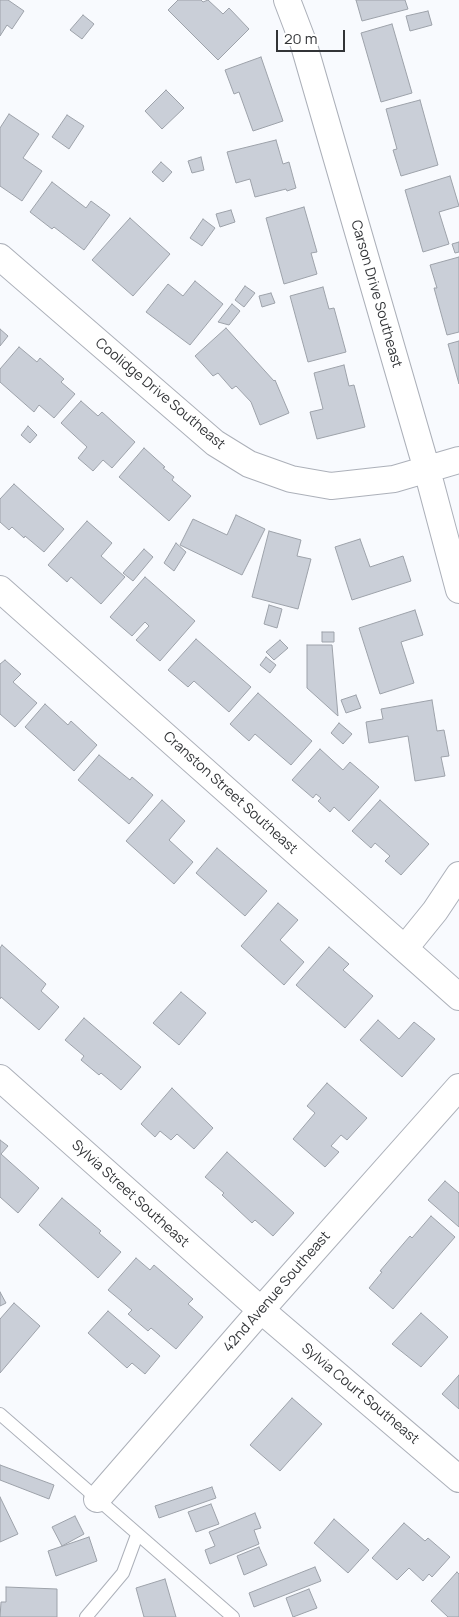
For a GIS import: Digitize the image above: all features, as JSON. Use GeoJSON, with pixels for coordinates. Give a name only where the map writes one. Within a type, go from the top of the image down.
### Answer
{"type":"FeatureCollection","features":[{"type":"Feature","properties":{"kind":"street","name":"Carson Drive Southeast"},"geometry":{"type":"LineString","coordinates":[[287,0],[304,42],[427,470],[459,590]]}},
{"type":"Feature","properties":{"kind":"street","name":"Coolidge Drive Southeast"},"geometry":{"type":"LineString","coordinates":[[0,257],[215,443],[249,464],[291,479],[330,486],[394,479],[459,460]]}},
{"type":"Feature","properties":{"kind":"street","name":"Cranston Street Southeast"},"geometry":{"type":"LineString","coordinates":[[0,589],[459,997]]}},
{"type":"Feature","properties":{"kind":"street"},"geometry":{"type":"LineString","coordinates":[[405,948],[459,874]]}},
{"type":"Feature","properties":{"kind":"street","name":"Sylvia Street Southeast"},"geometry":{"type":"LineString","coordinates":[[0,1078],[261,1310]]}},
{"type":"Feature","properties":{"kind":"street","name":"42nd Avenue Southeast"},"geometry":{"type":"LineString","coordinates":[[97,1499],[261,1310],[459,1087]]}},
{"type":"Feature","properties":{"kind":"street","name":"Sylvia Court Southeast"},"geometry":{"type":"LineString","coordinates":[[261,1310],[459,1479]]}},
{"type":"Feature","properties":{"kind":"lane"},"geometry":{"type":"LineString","coordinates":[[0,1414],[233,1617]]}},
{"type":"Feature","properties":{"kind":"lane"},"geometry":{"type":"LineString","coordinates":[[86,1617],[123,1573],[137,1535]]}},
{"type":"Feature","properties":{"kind":"building"},"geometry":{"type":"Polygon","coordinates":[[[0,0],[8,0],[24,11],[12,29],[7,25],[0,36],[0,0]]]}},
{"type":"Feature","properties":{"kind":"building"},"geometry":{"type":"Polygon","coordinates":[[[178,0],[201,0],[203,2],[208,0],[223,14],[229,8],[249,29],[218,60],[168,10],[178,0]]]}},
{"type":"Feature","properties":{"kind":"building"},"geometry":{"type":"Polygon","coordinates":[[[356,0],[405,0],[408,9],[362,21],[356,0]]]}},
{"type":"Feature","properties":{"kind":"building"},"geometry":{"type":"Polygon","coordinates":[[[428,11],[432,25],[410,31],[406,16],[428,11]]]}},
{"type":"Feature","properties":{"kind":"building"},"geometry":{"type":"Polygon","coordinates":[[[83,15],[94,24],[82,39],[70,30],[83,15]]]}},
{"type":"Feature","properties":{"kind":"building"},"geometry":{"type":"Polygon","coordinates":[[[392,24],[412,93],[381,102],[361,33],[392,24]]]}},
{"type":"Feature","properties":{"kind":"building"},"geometry":{"type":"Polygon","coordinates":[[[261,57],[283,121],[253,131],[239,92],[234,94],[225,70],[261,57]]]}},
{"type":"Feature","properties":{"kind":"building"},"geometry":{"type":"Polygon","coordinates":[[[166,90],[184,108],[162,129],[145,111],[166,90]]]}},
{"type":"Feature","properties":{"kind":"building"},"geometry":{"type":"Polygon","coordinates":[[[420,100],[438,165],[401,176],[393,150],[397,149],[386,109],[420,100]]]}},
{"type":"Feature","properties":{"kind":"building"},"geometry":{"type":"Polygon","coordinates":[[[9,114],[39,134],[23,158],[42,171],[22,201],[0,186],[0,128],[9,114]]]}},
{"type":"Feature","properties":{"kind":"building"},"geometry":{"type":"Polygon","coordinates":[[[67,115],[84,126],[69,149],[52,137],[67,115]]]}},
{"type":"Feature","properties":{"kind":"building"},"geometry":{"type":"Polygon","coordinates":[[[276,140],[283,164],[289,162],[296,188],[255,197],[250,179],[236,183],[227,152],[276,140]]]}},
{"type":"Feature","properties":{"kind":"building"},"geometry":{"type":"Polygon","coordinates":[[[201,157],[204,170],[192,173],[188,161],[201,157]]]}},
{"type":"Feature","properties":{"kind":"building"},"geometry":{"type":"Polygon","coordinates":[[[161,162],[172,172],[163,182],[152,172],[161,162]]]}},
{"type":"Feature","properties":{"kind":"building"},"geometry":{"type":"Polygon","coordinates":[[[450,176],[459,206],[439,212],[449,244],[423,252],[405,190],[450,176]]]}},
{"type":"Feature","properties":{"kind":"building"},"geometry":{"type":"Polygon","coordinates":[[[52,182],[86,208],[91,201],[110,215],[84,250],[54,227],[52,229],[30,212],[52,182]]]}},
{"type":"Feature","properties":{"kind":"building"},"geometry":{"type":"Polygon","coordinates":[[[304,207],[317,252],[311,253],[317,274],[284,284],[266,218],[304,207]]]}},
{"type":"Feature","properties":{"kind":"building"},"geometry":{"type":"Polygon","coordinates":[[[231,210],[235,222],[220,227],[216,214],[231,210]]]}},
{"type":"Feature","properties":{"kind":"building"},"geometry":{"type":"Polygon","coordinates":[[[130,218],[170,254],[133,296],[92,260],[130,218]]]}},
{"type":"Feature","properties":{"kind":"building"},"geometry":{"type":"Polygon","coordinates":[[[203,219],[215,228],[202,246],[190,238],[203,219]]]}},
{"type":"Feature","properties":{"kind":"building"},"geometry":{"type":"Polygon","coordinates":[[[459,242],[459,252],[455,253],[452,244],[459,242]]]}},
{"type":"Feature","properties":{"kind":"building"},"geometry":{"type":"Polygon","coordinates":[[[459,257],[459,332],[447,335],[434,288],[437,288],[430,265],[459,257]]]}},
{"type":"Feature","properties":{"kind":"building"},"geometry":{"type":"Polygon","coordinates":[[[195,281],[223,304],[190,345],[146,312],[168,284],[183,296],[195,281]]]}},
{"type":"Feature","properties":{"kind":"building"},"geometry":{"type":"Polygon","coordinates":[[[245,286],[255,293],[244,307],[235,300],[245,286]]]}},
{"type":"Feature","properties":{"kind":"building"},"geometry":{"type":"Polygon","coordinates":[[[323,287],[329,309],[334,308],[346,352],[308,362],[290,296],[323,287]]]}},
{"type":"Feature","properties":{"kind":"building"},"geometry":{"type":"Polygon","coordinates":[[[271,293],[275,303],[262,307],[259,296],[271,293]]]}},
{"type":"Feature","properties":{"kind":"building"},"geometry":{"type":"Polygon","coordinates":[[[232,304],[240,311],[229,325],[218,322],[232,304]]]}},
{"type":"Feature","properties":{"kind":"building"},"geometry":{"type":"Polygon","coordinates":[[[226,328],[275,380],[289,413],[260,425],[251,402],[236,386],[232,389],[218,373],[213,376],[195,356],[226,328]]]}},
{"type":"Feature","properties":{"kind":"building"},"geometry":{"type":"Polygon","coordinates":[[[0,329],[8,336],[0,346],[0,329]]]}},
{"type":"Feature","properties":{"kind":"building"},"geometry":{"type":"Polygon","coordinates":[[[459,341],[459,384],[448,344],[459,341]]]}},
{"type":"Feature","properties":{"kind":"building"},"geometry":{"type":"Polygon","coordinates":[[[19,347],[37,362],[40,358],[64,379],[61,382],[75,394],[54,418],[39,405],[34,412],[0,382],[0,369],[19,347]]]}},
{"type":"Feature","properties":{"kind":"building"},"geometry":{"type":"Polygon","coordinates":[[[344,365],[349,386],[354,385],[365,427],[317,439],[310,412],[323,409],[314,373],[344,365]]]}},
{"type":"Feature","properties":{"kind":"building"},"geometry":{"type":"Polygon","coordinates":[[[81,401],[98,416],[102,412],[135,442],[112,468],[103,460],[93,471],[78,458],[87,447],[61,423],[81,401]]]}},
{"type":"Feature","properties":{"kind":"building"},"geometry":{"type":"Polygon","coordinates":[[[28,426],[37,435],[30,443],[21,435],[28,426]]]}},
{"type":"Feature","properties":{"kind":"building"},"geometry":{"type":"Polygon","coordinates":[[[144,448],[174,477],[172,480],[191,496],[169,521],[119,477],[144,448]]]}},
{"type":"Feature","properties":{"kind":"building"},"geometry":{"type":"Polygon","coordinates":[[[14,484],[64,529],[44,552],[12,527],[9,530],[0,522],[0,499],[14,484]]]}},
{"type":"Feature","properties":{"kind":"building"},"geometry":{"type":"Polygon","coordinates":[[[236,515],[265,529],[242,575],[180,545],[193,519],[227,535],[236,515]]]}},
{"type":"Feature","properties":{"kind":"building"},"geometry":{"type":"Polygon","coordinates":[[[87,521],[112,543],[101,556],[125,577],[101,604],[71,577],[67,582],[48,565],[87,521]]]}},
{"type":"Feature","properties":{"kind":"building"},"geometry":{"type":"Polygon","coordinates":[[[269,531],[301,540],[297,556],[311,559],[298,609],[252,597],[269,531]]]}},
{"type":"Feature","properties":{"kind":"building"},"geometry":{"type":"Polygon","coordinates":[[[360,539],[370,567],[403,556],[411,581],[352,600],[335,547],[360,539]]]}},
{"type":"Feature","properties":{"kind":"building"},"geometry":{"type":"Polygon","coordinates":[[[176,543],[186,552],[174,571],[164,563],[176,543]]]}},
{"type":"Feature","properties":{"kind":"building"},"geometry":{"type":"Polygon","coordinates":[[[144,549],[153,557],[133,581],[123,573],[144,549]]]}},
{"type":"Feature","properties":{"kind":"building"},"geometry":{"type":"Polygon","coordinates":[[[145,577],[195,621],[160,661],[136,640],[149,626],[145,622],[132,636],[110,617],[145,577]]]}},
{"type":"Feature","properties":{"kind":"building"},"geometry":{"type":"Polygon","coordinates":[[[269,605],[282,609],[277,628],[264,624],[269,605]]]}},
{"type":"Feature","properties":{"kind":"building"},"geometry":{"type":"Polygon","coordinates":[[[415,610],[423,635],[401,642],[414,683],[380,694],[359,628],[415,610]]]}},
{"type":"Feature","properties":{"kind":"building"},"geometry":{"type":"Polygon","coordinates":[[[322,632],[334,632],[334,642],[322,642],[322,632]]]}},
{"type":"Feature","properties":{"kind":"building"},"geometry":{"type":"Polygon","coordinates":[[[196,639],[251,687],[229,712],[194,681],[188,687],[168,670],[196,639]]]}},
{"type":"Feature","properties":{"kind":"building"},"geometry":{"type":"Polygon","coordinates":[[[280,640],[288,648],[274,660],[266,652],[280,640]]]}},
{"type":"Feature","properties":{"kind":"building"},"geometry":{"type":"Polygon","coordinates":[[[307,645],[332,645],[338,716],[307,688],[307,645]]]}},
{"type":"Feature","properties":{"kind":"building"},"geometry":{"type":"Polygon","coordinates":[[[266,657],[276,665],[270,673],[260,665],[266,657]]]}},
{"type":"Feature","properties":{"kind":"building"},"geometry":{"type":"Polygon","coordinates":[[[5,660],[21,674],[13,682],[37,703],[15,727],[0,714],[0,664],[5,660]]]}},
{"type":"Feature","properties":{"kind":"building"},"geometry":{"type":"Polygon","coordinates":[[[258,693],[312,741],[291,765],[255,734],[249,741],[230,724],[258,693]]]}},
{"type":"Feature","properties":{"kind":"building"},"geometry":{"type":"Polygon","coordinates":[[[356,695],[361,708],[346,713],[341,700],[356,695]]]}},
{"type":"Feature","properties":{"kind":"building"},"geometry":{"type":"Polygon","coordinates":[[[432,700],[437,731],[444,730],[449,756],[441,757],[445,776],[415,781],[408,736],[369,743],[366,722],[383,719],[381,709],[432,700]]]}},
{"type":"Feature","properties":{"kind":"building"},"geometry":{"type":"Polygon","coordinates":[[[45,704],[68,725],[71,721],[97,745],[74,771],[25,727],[45,704]]]}},
{"type":"Feature","properties":{"kind":"building"},"geometry":{"type":"Polygon","coordinates":[[[339,723],[352,734],[343,744],[331,733],[339,723]]]}},
{"type":"Feature","properties":{"kind":"building"},"geometry":{"type":"Polygon","coordinates":[[[320,749],[343,770],[350,762],[379,787],[349,821],[334,807],[330,812],[318,801],[321,798],[316,794],[313,798],[292,780],[320,749]]]}},
{"type":"Feature","properties":{"kind":"building"},"geometry":{"type":"Polygon","coordinates":[[[99,755],[130,780],[132,777],[153,795],[129,824],[78,780],[99,755]]]}},
{"type":"Feature","properties":{"kind":"building"},"geometry":{"type":"Polygon","coordinates":[[[162,800],[185,821],[169,840],[193,862],[174,884],[126,841],[162,800]]]}},
{"type":"Feature","properties":{"kind":"building"},"geometry":{"type":"Polygon","coordinates":[[[380,800],[429,844],[401,875],[385,861],[390,856],[375,843],[371,848],[352,831],[380,800]]]}},
{"type":"Feature","properties":{"kind":"building"},"geometry":{"type":"Polygon","coordinates":[[[217,848],[267,891],[245,916],[196,873],[217,848]]]}},
{"type":"Feature","properties":{"kind":"building"},"geometry":{"type":"Polygon","coordinates":[[[278,903],[298,920],[280,940],[304,962],[284,985],[241,946],[278,903]]]}},
{"type":"Feature","properties":{"kind":"building"},"geometry":{"type":"Polygon","coordinates":[[[2,945],[46,984],[41,991],[59,1007],[39,1030],[1,997],[0,999],[0,948],[2,945]]]}},
{"type":"Feature","properties":{"kind":"building"},"geometry":{"type":"Polygon","coordinates":[[[329,947],[349,964],[343,970],[373,996],[345,1028],[296,985],[329,947]]]}},
{"type":"Feature","properties":{"kind":"building"},"geometry":{"type":"Polygon","coordinates":[[[181,992],[206,1013],[179,1045],[153,1023],[181,992]]]}},
{"type":"Feature","properties":{"kind":"building"},"geometry":{"type":"Polygon","coordinates":[[[84,1018],[141,1067],[121,1090],[101,1073],[99,1075],[81,1060],[84,1056],[65,1040],[84,1018]]]}},
{"type":"Feature","properties":{"kind":"building"},"geometry":{"type":"Polygon","coordinates":[[[378,1020],[399,1039],[414,1022],[435,1039],[402,1077],[360,1040],[378,1020]]]}},
{"type":"Feature","properties":{"kind":"building"},"geometry":{"type":"Polygon","coordinates":[[[327,1083],[367,1118],[347,1140],[341,1135],[331,1146],[339,1152],[325,1167],[293,1139],[315,1113],[307,1106],[327,1083]]]}},
{"type":"Feature","properties":{"kind":"building"},"geometry":{"type":"Polygon","coordinates":[[[172,1088],[213,1128],[194,1149],[177,1134],[171,1140],[160,1131],[155,1137],[141,1124],[172,1088]]]}},
{"type":"Feature","properties":{"kind":"building"},"geometry":{"type":"Polygon","coordinates":[[[0,1140],[8,1146],[1,1154],[39,1188],[18,1213],[0,1197],[0,1140]]]}},
{"type":"Feature","properties":{"kind":"building"},"geometry":{"type":"Polygon","coordinates":[[[227,1152],[294,1213],[273,1236],[255,1220],[252,1223],[222,1195],[224,1193],[205,1177],[227,1152]]]}},
{"type":"Feature","properties":{"kind":"building"},"geometry":{"type":"Polygon","coordinates":[[[445,1181],[459,1193],[459,1227],[428,1200],[445,1181]]]}},
{"type":"Feature","properties":{"kind":"building"},"geometry":{"type":"Polygon","coordinates":[[[62,1198],[101,1231],[99,1233],[121,1252],[98,1278],[39,1225],[62,1198]]]}},
{"type":"Feature","properties":{"kind":"building"},"geometry":{"type":"Polygon","coordinates":[[[431,1216],[455,1237],[393,1309],[369,1288],[382,1272],[380,1271],[410,1236],[412,1238],[431,1216]]]}},
{"type":"Feature","properties":{"kind":"building"},"geometry":{"type":"Polygon","coordinates":[[[136,1258],[150,1270],[154,1265],[193,1299],[188,1304],[203,1317],[176,1349],[151,1328],[148,1331],[128,1314],[132,1310],[108,1290],[136,1258]]]}},
{"type":"Feature","properties":{"kind":"building"},"geometry":{"type":"Polygon","coordinates":[[[0,1292],[6,1303],[0,1306],[0,1292]]]}},
{"type":"Feature","properties":{"kind":"building"},"geometry":{"type":"Polygon","coordinates":[[[14,1303],[40,1326],[0,1373],[0,1319],[14,1303]]]}},
{"type":"Feature","properties":{"kind":"building"},"geometry":{"type":"Polygon","coordinates":[[[108,1311],[160,1356],[145,1374],[132,1363],[127,1368],[88,1333],[108,1311]]]}},
{"type":"Feature","properties":{"kind":"building"},"geometry":{"type":"Polygon","coordinates":[[[421,1313],[448,1337],[421,1367],[392,1344],[421,1313]]]}},
{"type":"Feature","properties":{"kind":"building"},"geometry":{"type":"Polygon","coordinates":[[[459,1375],[459,1409],[442,1394],[459,1375]]]}},
{"type":"Feature","properties":{"kind":"building"},"geometry":{"type":"Polygon","coordinates":[[[292,1398],[322,1424],[280,1471],[250,1445],[292,1398]]]}},
{"type":"Feature","properties":{"kind":"building"},"geometry":{"type":"Polygon","coordinates":[[[0,1465],[54,1485],[49,1499],[0,1480],[0,1465]]]}},
{"type":"Feature","properties":{"kind":"building"},"geometry":{"type":"Polygon","coordinates":[[[212,1487],[216,1498],[159,1518],[155,1506],[212,1487]]]}},
{"type":"Feature","properties":{"kind":"building"},"geometry":{"type":"Polygon","coordinates":[[[0,1497],[18,1534],[0,1542],[0,1497]]]}},
{"type":"Feature","properties":{"kind":"building"},"geometry":{"type":"Polygon","coordinates":[[[211,1504],[219,1524],[196,1532],[188,1512],[211,1504]]]}},
{"type":"Feature","properties":{"kind":"building"},"geometry":{"type":"Polygon","coordinates":[[[255,1513],[261,1528],[254,1530],[259,1544],[210,1564],[205,1550],[215,1546],[209,1532],[255,1513]]]}},
{"type":"Feature","properties":{"kind":"building"},"geometry":{"type":"Polygon","coordinates":[[[75,1516],[84,1534],[62,1546],[52,1527],[75,1516]]]}},
{"type":"Feature","properties":{"kind":"building"},"geometry":{"type":"Polygon","coordinates":[[[334,1519],[369,1550],[348,1573],[314,1543],[334,1519]]]}},
{"type":"Feature","properties":{"kind":"building"},"geometry":{"type":"Polygon","coordinates":[[[404,1523],[425,1541],[428,1538],[450,1557],[432,1577],[429,1574],[423,1581],[409,1568],[397,1580],[372,1558],[404,1523]]]}},
{"type":"Feature","properties":{"kind":"building"},"geometry":{"type":"Polygon","coordinates":[[[89,1537],[97,1561],[56,1576],[48,1551],[89,1537]]]}},
{"type":"Feature","properties":{"kind":"building"},"geometry":{"type":"Polygon","coordinates":[[[259,1547],[267,1565],[244,1575],[237,1556],[259,1547]]]}},
{"type":"Feature","properties":{"kind":"building"},"geometry":{"type":"Polygon","coordinates":[[[315,1567],[321,1581],[254,1607],[249,1593],[315,1567]]]}},
{"type":"Feature","properties":{"kind":"building"},"geometry":{"type":"Polygon","coordinates":[[[457,1572],[459,1574],[459,1617],[448,1617],[431,1601],[457,1572]]]}},
{"type":"Feature","properties":{"kind":"building"},"geometry":{"type":"Polygon","coordinates":[[[165,1579],[176,1617],[144,1617],[136,1588],[165,1579]]]}},
{"type":"Feature","properties":{"kind":"building"},"geometry":{"type":"Polygon","coordinates":[[[6,1587],[57,1589],[57,1617],[0,1617],[1,1602],[6,1602],[6,1587]]]}},
{"type":"Feature","properties":{"kind":"building"},"geometry":{"type":"Polygon","coordinates":[[[309,1589],[317,1608],[293,1617],[286,1598],[309,1589]]]}}]}
